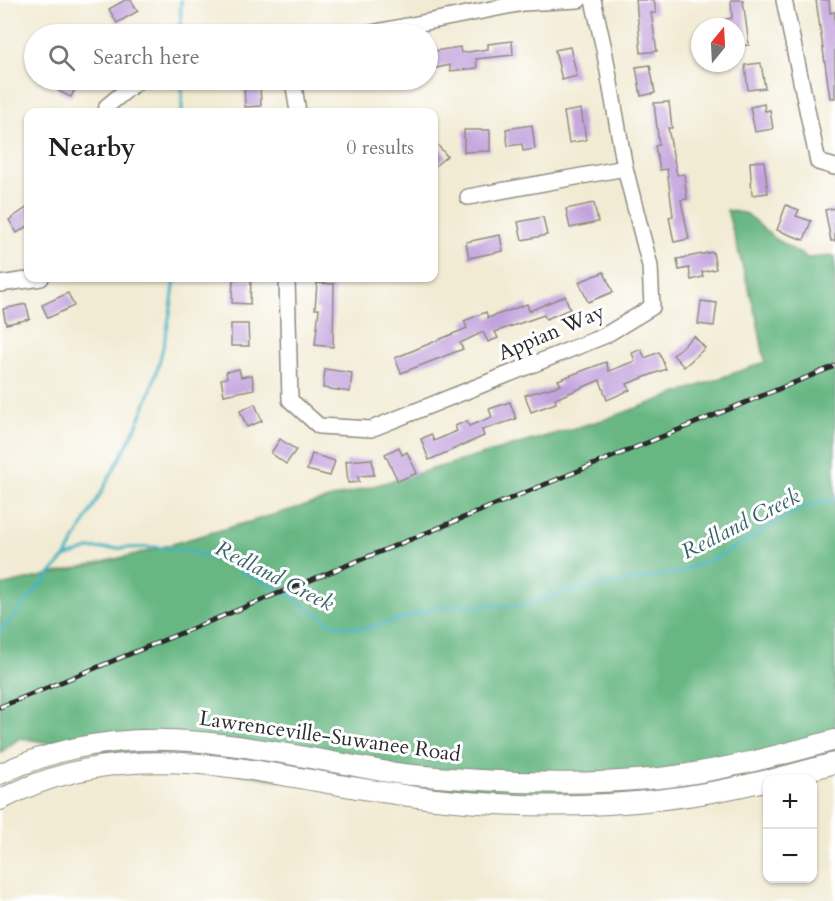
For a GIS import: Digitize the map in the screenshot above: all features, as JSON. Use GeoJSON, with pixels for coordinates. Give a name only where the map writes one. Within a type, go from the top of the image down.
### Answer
{"type":"FeatureCollection","features":[{"type":"Feature","properties":{"kind":"main road","name":"Lawrenceville-Suwanee Road"},"geometry":{"type":"LineString","coordinates":[[0,774],[66,750],[125,740],[171,738],[223,742],[410,775],[525,784],[650,779],[772,758],[835,740]]}},
{"type":"Feature","properties":{"kind":"main road"},"geometry":{"type":"LineString","coordinates":[[314,781],[316,759]]}},
{"type":"Feature","properties":{"kind":"main road"},"geometry":{"type":"LineString","coordinates":[[0,800],[24,787],[82,770],[137,761],[202,763],[425,798],[495,804],[653,801],[734,789],[763,782]]}},
{"type":"Feature","properties":{"kind":"main road"},"geometry":{"type":"LineString","coordinates":[[788,775],[835,763]]}},
{"type":"Feature","properties":{"kind":"main road"},"geometry":{"type":"LineString","coordinates":[[650,779],[653,801]]}},
{"type":"Feature","properties":{"kind":"street"},"geometry":{"type":"LineString","coordinates":[[417,24],[523,3],[579,0]]}},
{"type":"Feature","properties":{"kind":"street","name":"Appian Way"},"geometry":{"type":"LineString","coordinates":[[287,282],[290,400],[319,426],[371,429],[604,336],[652,308],[650,266],[625,168],[593,0]]}},
{"type":"Feature","properties":{"kind":"street"},"geometry":{"type":"LineString","coordinates":[[784,0],[818,162],[835,167]]}},
{"type":"Feature","properties":{"kind":"street"},"geometry":{"type":"LineString","coordinates":[[107,108],[127,90]]}},
{"type":"Feature","properties":{"kind":"street"},"geometry":{"type":"LineString","coordinates":[[295,90],[297,108]]}},
{"type":"Feature","properties":{"kind":"street"},"geometry":{"type":"LineString","coordinates":[[468,197],[625,168]]}},
{"type":"Feature","properties":{"kind":"street"},"geometry":{"type":"LineString","coordinates":[[0,284],[24,280]]}},
{"type":"Feature","properties":{"kind":"green space"},"geometry":{"type":"Polygon","coordinates":[[[727,210],[747,214],[774,238],[807,258],[835,256],[835,750],[668,807],[271,779],[20,738],[0,753],[0,586],[141,553],[606,419],[765,362],[757,319],[727,210]]]}},
{"type":"Feature","properties":{"kind":"building"},"geometry":{"type":"Polygon","coordinates":[[[125,0],[131,0],[138,11],[117,23],[109,9],[125,0]]]}},
{"type":"Feature","properties":{"kind":"building"},"geometry":{"type":"Polygon","coordinates":[[[636,0],[654,0],[656,13],[651,13],[657,51],[641,53],[636,0]]]}},
{"type":"Feature","properties":{"kind":"building"},"geometry":{"type":"Polygon","coordinates":[[[731,0],[743,0],[749,45],[745,45],[745,18],[732,18],[731,0]]]}},
{"type":"Feature","properties":{"kind":"building"},"geometry":{"type":"Polygon","coordinates":[[[816,0],[829,0],[830,13],[835,12],[835,98],[830,98],[816,0]]]}},
{"type":"Feature","properties":{"kind":"building"},"geometry":{"type":"Polygon","coordinates":[[[512,41],[513,55],[476,59],[477,68],[450,71],[450,65],[438,68],[438,50],[460,47],[461,53],[488,49],[488,44],[512,41]]]}},
{"type":"Feature","properties":{"kind":"building"},"geometry":{"type":"Polygon","coordinates":[[[570,47],[577,76],[562,80],[555,50],[570,47]]]}},
{"type":"Feature","properties":{"kind":"building"},"geometry":{"type":"Polygon","coordinates":[[[761,63],[765,88],[748,90],[745,65],[761,63]]]}},
{"type":"Feature","properties":{"kind":"building"},"geometry":{"type":"Polygon","coordinates":[[[650,65],[655,93],[641,96],[636,67],[650,65]]]}},
{"type":"Feature","properties":{"kind":"building"},"geometry":{"type":"Polygon","coordinates":[[[58,90],[74,90],[71,97],[58,90]]]}},
{"type":"Feature","properties":{"kind":"building"},"geometry":{"type":"Polygon","coordinates":[[[244,90],[260,90],[261,106],[245,107],[244,90]]]}},
{"type":"Feature","properties":{"kind":"building"},"geometry":{"type":"Polygon","coordinates":[[[669,102],[672,128],[668,128],[677,175],[684,174],[687,199],[681,200],[689,239],[674,242],[669,217],[673,216],[667,169],[660,170],[655,146],[659,145],[654,103],[669,102]]]}},
{"type":"Feature","properties":{"kind":"building"},"geometry":{"type":"Polygon","coordinates":[[[764,104],[765,111],[770,110],[773,129],[755,132],[750,107],[764,104]]]}},
{"type":"Feature","properties":{"kind":"building"},"geometry":{"type":"Polygon","coordinates":[[[581,109],[586,140],[569,143],[564,112],[581,109]]]}},
{"type":"Feature","properties":{"kind":"building"},"geometry":{"type":"Polygon","coordinates":[[[532,125],[535,149],[523,151],[522,144],[508,146],[506,129],[532,125]]]}},
{"type":"Feature","properties":{"kind":"building"},"geometry":{"type":"Polygon","coordinates":[[[464,130],[490,130],[490,151],[464,152],[464,130]]]}},
{"type":"Feature","properties":{"kind":"building"},"geometry":{"type":"Polygon","coordinates":[[[438,146],[447,156],[438,164],[438,146]]]}},
{"type":"Feature","properties":{"kind":"building"},"geometry":{"type":"Polygon","coordinates":[[[764,161],[768,193],[752,195],[750,162],[764,161]]]}},
{"type":"Feature","properties":{"kind":"building"},"geometry":{"type":"Polygon","coordinates":[[[594,203],[598,222],[570,228],[566,209],[594,203]]]}},
{"type":"Feature","properties":{"kind":"building"},"geometry":{"type":"Polygon","coordinates":[[[786,205],[799,210],[796,216],[811,221],[804,240],[777,230],[786,205]]]}},
{"type":"Feature","properties":{"kind":"building"},"geometry":{"type":"Polygon","coordinates":[[[835,208],[835,241],[831,241],[825,210],[835,208]]]}},
{"type":"Feature","properties":{"kind":"building"},"geometry":{"type":"Polygon","coordinates":[[[24,210],[24,229],[17,233],[9,220],[24,210]]]}},
{"type":"Feature","properties":{"kind":"building"},"geometry":{"type":"Polygon","coordinates":[[[543,217],[547,235],[522,240],[518,222],[543,217]]]}},
{"type":"Feature","properties":{"kind":"building"},"geometry":{"type":"Polygon","coordinates":[[[500,235],[503,251],[469,258],[466,242],[500,235]]]}},
{"type":"Feature","properties":{"kind":"building"},"geometry":{"type":"Polygon","coordinates":[[[713,252],[716,269],[702,272],[703,277],[691,280],[689,268],[679,270],[677,259],[713,252]]]}},
{"type":"Feature","properties":{"kind":"building"},"geometry":{"type":"Polygon","coordinates":[[[604,272],[613,292],[588,302],[579,282],[604,272]]]}},
{"type":"Feature","properties":{"kind":"building"},"geometry":{"type":"Polygon","coordinates":[[[233,282],[251,282],[250,304],[232,303],[233,282]]]}},
{"type":"Feature","properties":{"kind":"building"},"geometry":{"type":"Polygon","coordinates":[[[317,283],[334,284],[333,347],[315,345],[319,309],[315,309],[317,283]]]}},
{"type":"Feature","properties":{"kind":"building"},"geometry":{"type":"Polygon","coordinates":[[[68,293],[74,306],[48,318],[42,305],[68,293]]]}},
{"type":"Feature","properties":{"kind":"building"},"geometry":{"type":"Polygon","coordinates":[[[565,296],[570,309],[546,319],[544,315],[495,332],[498,338],[488,342],[483,332],[460,343],[463,349],[401,373],[395,358],[467,328],[464,321],[486,312],[488,318],[527,304],[529,311],[565,296]]]}},
{"type":"Feature","properties":{"kind":"building"},"geometry":{"type":"Polygon","coordinates":[[[701,301],[717,303],[714,326],[698,324],[701,301]]]}},
{"type":"Feature","properties":{"kind":"building"},"geometry":{"type":"Polygon","coordinates":[[[26,304],[30,319],[6,324],[3,309],[26,304]]]}},
{"type":"Feature","properties":{"kind":"building"},"geometry":{"type":"Polygon","coordinates":[[[231,324],[248,324],[249,346],[231,346],[231,324]]]}},
{"type":"Feature","properties":{"kind":"building"},"geometry":{"type":"Polygon","coordinates":[[[694,336],[705,348],[684,367],[673,355],[694,336]]]}},
{"type":"Feature","properties":{"kind":"building"},"geometry":{"type":"Polygon","coordinates":[[[641,349],[645,358],[659,352],[666,369],[627,384],[630,390],[607,400],[600,380],[555,399],[556,403],[531,412],[525,395],[561,385],[558,380],[606,362],[609,371],[635,361],[632,353],[641,349]]]}},
{"type":"Feature","properties":{"kind":"building"},"geometry":{"type":"Polygon","coordinates":[[[239,369],[241,377],[252,375],[254,389],[224,395],[221,379],[227,378],[226,372],[239,369]]]}},
{"type":"Feature","properties":{"kind":"building"},"geometry":{"type":"Polygon","coordinates":[[[325,369],[352,373],[350,392],[323,388],[325,369]]]}},
{"type":"Feature","properties":{"kind":"building"},"geometry":{"type":"Polygon","coordinates":[[[510,402],[516,419],[482,430],[484,436],[429,460],[421,439],[431,434],[434,441],[457,431],[455,426],[467,421],[469,426],[492,417],[489,409],[510,402]]]}},
{"type":"Feature","properties":{"kind":"building"},"geometry":{"type":"Polygon","coordinates":[[[255,404],[262,421],[247,427],[240,411],[255,404]]]}},
{"type":"Feature","properties":{"kind":"building"},"geometry":{"type":"Polygon","coordinates":[[[280,439],[296,450],[286,464],[271,453],[280,439]]]}},
{"type":"Feature","properties":{"kind":"building"},"geometry":{"type":"Polygon","coordinates":[[[399,447],[402,455],[407,452],[417,473],[398,481],[385,454],[399,447]]]}},
{"type":"Feature","properties":{"kind":"building"},"geometry":{"type":"Polygon","coordinates":[[[312,454],[335,461],[330,476],[307,470],[312,454]]]}},
{"type":"Feature","properties":{"kind":"building"},"geometry":{"type":"Polygon","coordinates":[[[372,459],[374,475],[358,476],[359,482],[348,483],[346,461],[372,459]]]}},
{"type":"Feature","properties":{"kind":"waterway"},"geometry":{"type":"LineString","coordinates":[[180,24],[181,0]]}},
{"type":"Feature","properties":{"kind":"waterway"},"geometry":{"type":"LineString","coordinates":[[182,90],[182,108]]}},
{"type":"Feature","properties":{"kind":"waterway"},"geometry":{"type":"LineString","coordinates":[[66,556],[132,435],[148,398],[165,338],[174,282]]}},
{"type":"Feature","properties":{"kind":"waterway","name":"Redland Creek"},"geometry":{"type":"LineString","coordinates":[[0,632],[65,557],[89,549],[158,547],[188,551],[222,561],[287,594],[332,624],[365,629],[438,608],[461,605],[519,606],[568,592],[679,572],[718,557],[806,506],[835,500]]}},
{"type":"Feature","properties":{"kind":"railway"},"geometry":{"type":"LineString","coordinates":[[0,707],[835,366]]}}]}
